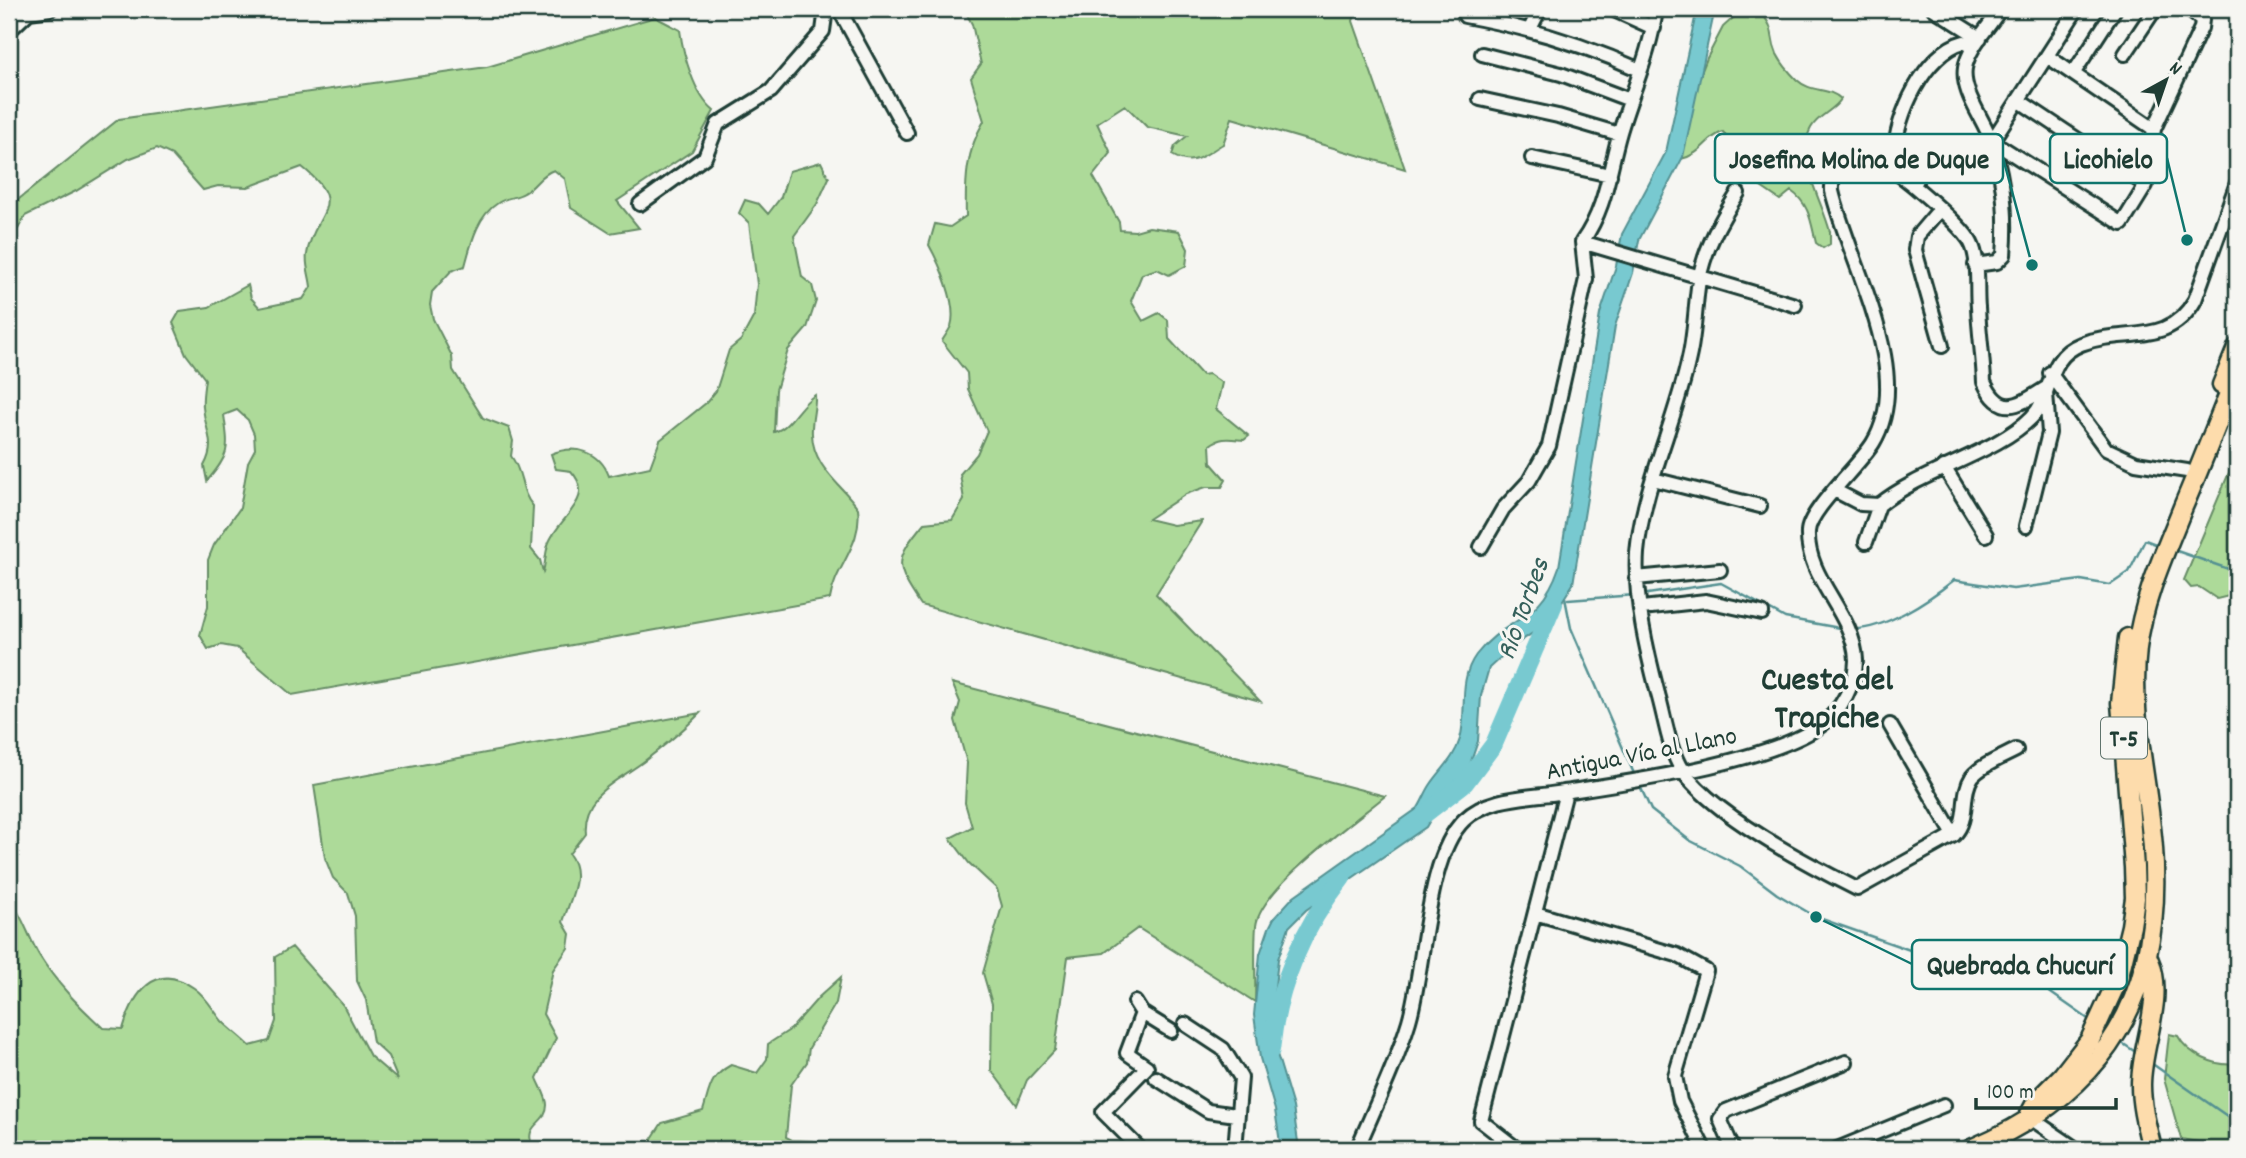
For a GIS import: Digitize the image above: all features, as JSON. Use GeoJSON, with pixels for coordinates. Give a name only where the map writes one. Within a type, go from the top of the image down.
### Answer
{"type":"FeatureCollection","features":[{"type":"Feature","properties":{"kind":"highway","name":"T-5"},"geometry":{"type":"LineString","coordinates":[[2029,1117],[2037,1101],[2062,1076],[2090,1040],[2118,979],[2135,898],[2121,703],[2123,669],[2136,604],[2237,348]]}},
{"type":"Feature","properties":{"kind":"highway","name":"T-5"},"geometry":{"type":"LineString","coordinates":[[1970,1149],[2029,1117],[2065,1093],[2112,1042],[2136,994],[2148,958],[2153,910],[2153,847],[2136,712],[2137,646],[2155,577],[2237,374]]}},
{"type":"Feature","properties":{"kind":"highway"},"geometry":{"type":"LineString","coordinates":[[2148,958],[2155,974],[2156,991],[2141,1084],[2152,1149]]}},
{"type":"Feature","properties":{"kind":"street"},"geometry":{"type":"LineString","coordinates":[[15,9],[29,12],[50,9]]}},
{"type":"Feature","properties":{"kind":"street"},"geometry":{"type":"LineString","coordinates":[[640,204],[705,157],[718,124],[771,91],[823,31],[826,9]]}},
{"type":"Feature","properties":{"kind":"street"},"geometry":{"type":"LineString","coordinates":[[839,9],[907,133]]}},
{"type":"Feature","properties":{"kind":"street"},"geometry":{"type":"LineString","coordinates":[[1530,29],[1540,9]]}},
{"type":"Feature","properties":{"kind":"street"},"geometry":{"type":"LineString","coordinates":[[1612,9],[1654,29]]}},
{"type":"Feature","properties":{"kind":"street"},"geometry":{"type":"LineString","coordinates":[[1481,547],[1503,509],[1529,481],[1549,446],[1586,279],[1581,242],[1598,218],[1619,134],[1654,29],[1656,9]]}},
{"type":"Feature","properties":{"kind":"street"},"geometry":{"type":"LineString","coordinates":[[1934,9],[1977,43]]}},
{"type":"Feature","properties":{"kind":"street"},"geometry":{"type":"LineString","coordinates":[[1975,265],[1997,262],[2004,255],[2003,196],[1992,141],[1964,78],[1977,43],[2000,9]]}},
{"type":"Feature","properties":{"kind":"street"},"geometry":{"type":"LineString","coordinates":[[1992,141],[2077,9]]}},
{"type":"Feature","properties":{"kind":"street"},"geometry":{"type":"LineString","coordinates":[[2073,74],[2115,9]]}},
{"type":"Feature","properties":{"kind":"street"},"geometry":{"type":"LineString","coordinates":[[2124,54],[2155,9]]}},
{"type":"Feature","properties":{"kind":"street"},"geometry":{"type":"LineString","coordinates":[[1992,141],[2122,224],[2146,185],[2154,129],[2202,29],[2202,20],[2188,9]]}},
{"type":"Feature","properties":{"kind":"street"},"geometry":{"type":"LineString","coordinates":[[9,31],[29,12]]}},
{"type":"Feature","properties":{"kind":"street"},"geometry":{"type":"LineString","coordinates":[[1465,16],[1530,29],[1597,50],[1640,70]]}},
{"type":"Feature","properties":{"kind":"street"},"geometry":{"type":"LineString","coordinates":[[1917,190],[1915,180],[1895,154],[1903,108],[1918,84],[1950,48],[1964,42],[1977,43]]}},
{"type":"Feature","properties":{"kind":"street"},"geometry":{"type":"LineString","coordinates":[[1482,54],[1561,74],[1630,100]]}},
{"type":"Feature","properties":{"kind":"street"},"geometry":{"type":"LineString","coordinates":[[2047,56],[2154,129]]}},
{"type":"Feature","properties":{"kind":"street"},"geometry":{"type":"LineString","coordinates":[[1480,99],[1558,116],[1619,134]]}},
{"type":"Feature","properties":{"kind":"street"},"geometry":{"type":"LineString","coordinates":[[2018,100],[2146,185]]}},
{"type":"Feature","properties":{"kind":"street","name":"Antigua Vía al Llano"},"geometry":{"type":"LineString","coordinates":[[1357,1149],[1409,1022],[1423,962],[1432,897],[1449,838],[1467,817],[1486,806],[1524,796],[1566,792],[1682,770],[1787,743],[1826,722],[1847,695],[1856,661],[1851,635],[1808,545],[1809,523],[1835,490],[1852,474],[1876,439],[1885,415],[1889,380],[1859,269],[1836,209],[1831,179],[1841,162],[1849,156],[1865,154],[1940,209],[1972,243],[1984,382],[1990,396],[2003,405],[2016,406],[2046,388]]}},
{"type":"Feature","properties":{"kind":"street"},"geometry":{"type":"LineString","coordinates":[[1532,158],[1609,174]]}},
{"type":"Feature","properties":{"kind":"street"},"geometry":{"type":"LineString","coordinates":[[1866,542],[1879,505],[1901,488],[2004,437],[2031,418],[2041,405],[2050,373],[2065,352],[2081,343],[2158,331],[2175,325],[2186,315],[2207,270],[2218,227],[2237,183]]}},
{"type":"Feature","properties":{"kind":"street"},"geometry":{"type":"LineString","coordinates":[[1738,193],[1716,230],[1700,278],[1690,356],[1653,480],[1637,551],[1636,578],[1657,688],[1682,770],[1710,798],[1769,841],[1857,889],[1954,835],[1960,828],[1965,794],[1974,774],[2015,750]]}},
{"type":"Feature","properties":{"kind":"street"},"geometry":{"type":"LineString","coordinates":[[1940,209],[1917,236],[1915,250],[1916,264],[1942,346]]}},
{"type":"Feature","properties":{"kind":"street"},"geometry":{"type":"LineString","coordinates":[[1581,242],[1795,305]]}},
{"type":"Feature","properties":{"kind":"street"},"geometry":{"type":"LineString","coordinates":[[2050,373],[2106,449],[2136,463],[2187,471]]}},
{"type":"Feature","properties":{"kind":"street"},"geometry":{"type":"LineString","coordinates":[[2026,526],[2049,433],[2046,388]]}},
{"type":"Feature","properties":{"kind":"street"},"geometry":{"type":"LineString","coordinates":[[1944,467],[1986,535]]}},
{"type":"Feature","properties":{"kind":"street"},"geometry":{"type":"LineString","coordinates":[[1653,480],[1760,506]]}},
{"type":"Feature","properties":{"kind":"street"},"geometry":{"type":"LineString","coordinates":[[1835,490],[1854,502],[1879,505]]}},
{"type":"Feature","properties":{"kind":"street"},"geometry":{"type":"LineString","coordinates":[[1636,578],[1720,570]]}},
{"type":"Feature","properties":{"kind":"street"},"geometry":{"type":"LineString","coordinates":[[1642,608],[1706,601],[1762,613]]}},
{"type":"Feature","properties":{"kind":"street"},"geometry":{"type":"LineString","coordinates":[[1890,725],[1954,835]]}},
{"type":"Feature","properties":{"kind":"street"},"geometry":{"type":"LineString","coordinates":[[1517,1149],[1481,1121],[1566,792]]}},
{"type":"Feature","properties":{"kind":"street"},"geometry":{"type":"LineString","coordinates":[[1535,913],[1677,956],[1706,971],[1675,1076],[1680,1101],[1704,1149]]}},
{"type":"Feature","properties":{"kind":"street"},"geometry":{"type":"LineString","coordinates":[[1140,1149],[1103,1112],[1147,1067],[1127,1053],[1139,1008],[1171,1031]]}},
{"type":"Feature","properties":{"kind":"street"},"geometry":{"type":"LineString","coordinates":[[1185,1024],[1223,1049],[1241,1078],[1235,1149]]}},
{"type":"Feature","properties":{"kind":"street"},"geometry":{"type":"LineString","coordinates":[[1733,1149],[1720,1119],[1726,1111],[1846,1062]]}},
{"type":"Feature","properties":{"kind":"street"},"geometry":{"type":"LineString","coordinates":[[1156,1078],[1208,1111],[1236,1115]]}},
{"type":"Feature","properties":{"kind":"street"},"geometry":{"type":"LineString","coordinates":[[1837,1149],[1944,1105]]}},
{"type":"Feature","properties":{"kind":"street"},"geometry":{"type":"LineString","coordinates":[[2029,1117],[2076,1149]]}},
{"type":"Feature","properties":{"kind":"green space"},"geometry":{"type":"Polygon","coordinates":[[[964,9],[1357,9],[1353,21],[1405,169],[1232,118],[1223,144],[1192,160],[1179,159],[1172,155],[1175,146],[1187,136],[1147,127],[1125,105],[1097,123],[1111,153],[1093,176],[1119,222],[1120,230],[1135,231],[1149,227],[1179,231],[1188,249],[1186,266],[1169,275],[1157,269],[1142,274],[1131,301],[1143,321],[1159,313],[1168,320],[1169,339],[1202,375],[1209,374],[1222,383],[1216,409],[1249,436],[1244,440],[1222,439],[1210,445],[1211,463],[1226,480],[1222,487],[1206,487],[1186,494],[1148,519],[1173,525],[1202,521],[1156,594],[1260,701],[921,605],[902,572],[901,563],[907,546],[924,523],[952,520],[964,500],[960,474],[977,454],[987,431],[968,389],[967,373],[942,341],[951,326],[952,307],[942,273],[929,245],[935,224],[950,227],[966,216],[970,155],[984,121],[971,78],[981,64],[972,24],[964,9]]]}},
{"type":"Feature","properties":{"kind":"green space"},"geometry":{"type":"Polygon","coordinates":[[[1743,9],[1759,10],[1765,17],[1771,28],[1777,54],[1797,80],[1841,99],[1814,123],[1807,140],[1808,166],[1830,232],[1830,244],[1823,248],[1816,243],[1806,208],[1791,191],[1780,200],[1752,181],[1729,173],[1725,167],[1730,158],[1731,144],[1723,132],[1694,154],[1681,159],[1685,114],[1707,58],[1723,27],[1743,9]]]}},
{"type":"Feature","properties":{"kind":"green space"},"geometry":{"type":"Polygon","coordinates":[[[655,17],[680,30],[695,85],[714,111],[692,151],[617,201],[639,228],[610,233],[571,208],[565,179],[554,170],[549,172],[521,195],[501,201],[485,215],[476,231],[465,266],[451,271],[432,292],[430,305],[433,319],[452,356],[453,370],[483,418],[509,428],[513,441],[511,456],[533,506],[531,549],[540,560],[543,572],[548,544],[575,506],[580,490],[571,471],[556,469],[551,454],[569,450],[586,452],[600,461],[609,476],[650,467],[660,440],[706,403],[716,391],[729,350],[741,340],[754,316],[757,284],[749,223],[739,213],[745,200],[759,204],[768,214],[781,197],[789,171],[821,162],[829,178],[817,204],[794,236],[802,277],[812,285],[816,301],[807,328],[788,350],[776,390],[774,432],[786,426],[815,395],[812,434],[817,456],[858,508],[853,544],[837,576],[830,599],[292,695],[237,648],[221,645],[208,649],[200,635],[208,606],[208,560],[214,545],[240,508],[248,462],[255,449],[254,434],[248,420],[237,410],[224,415],[226,451],[207,481],[204,466],[210,444],[203,407],[205,379],[186,354],[173,323],[180,311],[209,307],[248,285],[251,298],[260,308],[303,299],[311,287],[307,254],[325,210],[327,201],[324,191],[317,180],[302,167],[248,187],[218,186],[203,190],[172,155],[157,148],[128,159],[76,191],[25,216],[18,229],[9,235],[9,207],[119,119],[487,67],[655,17]]]}},
{"type":"Feature","properties":{"kind":"green space"},"geometry":{"type":"Polygon","coordinates":[[[2233,463],[2237,463],[2237,594],[2217,599],[2199,587],[2191,588],[2184,580],[2233,463]]]}},
{"type":"Feature","properties":{"kind":"green space"},"geometry":{"type":"Polygon","coordinates":[[[952,683],[1385,796],[1310,856],[1273,893],[1261,911],[1256,926],[1255,1002],[1138,928],[1104,953],[1068,957],[1055,1050],[1027,1080],[1017,1105],[991,1070],[992,1004],[983,973],[1002,906],[997,889],[969,863],[950,838],[972,827],[965,803],[967,763],[955,720],[960,702],[952,683]]]}},
{"type":"Feature","properties":{"kind":"green space"},"geometry":{"type":"Polygon","coordinates":[[[700,713],[661,748],[596,797],[585,819],[585,833],[569,854],[574,862],[576,878],[563,922],[570,934],[568,948],[553,970],[543,1014],[556,1038],[537,1078],[547,1105],[546,1112],[531,1134],[533,1149],[9,1149],[9,898],[46,966],[68,994],[103,1028],[123,1029],[140,993],[157,979],[168,978],[180,980],[198,991],[222,1021],[250,1046],[269,1041],[276,1021],[275,957],[292,947],[343,1005],[370,1056],[398,1080],[388,1056],[373,1042],[366,1000],[357,981],[355,916],[348,893],[333,878],[325,858],[314,785],[700,713]]]}},
{"type":"Feature","properties":{"kind":"green space"},"geometry":{"type":"Polygon","coordinates":[[[841,977],[836,1003],[809,1048],[807,1062],[791,1085],[786,1137],[813,1141],[818,1149],[645,1149],[662,1123],[703,1111],[714,1079],[731,1065],[757,1073],[767,1059],[768,1044],[791,1029],[841,977]]]}},
{"type":"Feature","properties":{"kind":"green space"},"geometry":{"type":"Polygon","coordinates":[[[2169,1034],[2178,1036],[2188,1049],[2203,1058],[2220,1064],[2237,1064],[2237,1149],[2181,1139],[2164,1079],[2169,1034]]]}},
{"type":"Feature","properties":{"kind":"water"},"geometry":{"type":"Polygon","coordinates":[[[1697,9],[1715,9],[1683,157],[1639,240],[1633,273],[1615,326],[1573,584],[1549,622],[1512,647],[1489,668],[1481,696],[1478,741],[1469,767],[1445,795],[1426,827],[1306,910],[1289,927],[1278,959],[1272,1015],[1277,1054],[1293,1107],[1299,1149],[1281,1149],[1275,1110],[1260,1058],[1254,1015],[1260,954],[1269,928],[1274,918],[1294,896],[1418,808],[1429,787],[1451,758],[1460,739],[1465,686],[1470,665],[1487,642],[1532,610],[1551,586],[1559,567],[1600,314],[1616,266],[1622,234],[1666,152],[1697,9]]]}},
{"type":"Feature","properties":{"kind":"waterway"},"geometry":{"type":"LineString","coordinates":[[1851,629],[1891,620],[1919,605],[1954,580],[2013,589],[2081,580],[2110,585],[2129,572],[2145,540],[2161,546]]}},
{"type":"Feature","properties":{"kind":"waterway"},"geometry":{"type":"LineString","coordinates":[[2174,550],[2237,572]]}},
{"type":"Feature","properties":{"kind":"waterway"},"geometry":{"type":"LineString","coordinates":[[1641,595],[1721,583],[1785,618],[1845,629]]}},
{"type":"Feature","properties":{"kind":"waterway"},"geometry":{"type":"LineString","coordinates":[[1568,600],[1635,595]]}},
{"type":"Feature","properties":{"kind":"waterway"},"geometry":{"type":"LineString","coordinates":[[1565,598],[1571,628],[1635,776]]}},
{"type":"Feature","properties":{"kind":"waterway","name":"Río Torbes"},"geometry":{"type":"LineString","coordinates":[[1425,814],[1465,783],[1494,744],[1554,604]]}},
{"type":"Feature","properties":{"kind":"waterway"},"geometry":{"type":"LineString","coordinates":[[1640,786],[1651,810],[1689,840],[1740,866],[1777,894],[1816,917],[1944,962],[1976,963],[2048,991],[2091,1021]]}},
{"type":"Feature","properties":{"kind":"waterway","name":"Río Torbes"},"geometry":{"type":"LineString","coordinates":[[1271,1050],[1279,1003],[1294,959],[1315,917],[1342,878]]}},
{"type":"Feature","properties":{"kind":"waterway"},"geometry":{"type":"LineString","coordinates":[[2119,1041],[2137,1053]]}},
{"type":"Feature","properties":{"kind":"waterway"},"geometry":{"type":"LineString","coordinates":[[2151,1063],[2237,1123]]}},
{"type":"Feature","properties":{"kind":"place","name":"Licohielo"},"geometry":{"type":"Point","coordinates":[2187,240]}},
{"type":"Feature","properties":{"kind":"place","name":"Josefina Molina de Duque"},"geometry":{"type":"Point","coordinates":[2032,265]}},
{"type":"Feature","properties":{"kind":"place","name":"Quebrada Chucurí"},"geometry":{"type":"Point","coordinates":[1816,917]}},
{"type":"Feature","properties":{"kind":"district","name":"Cuesta del Trapiche"},"geometry":{"type":"Point","coordinates":[1827,696]}}]}
